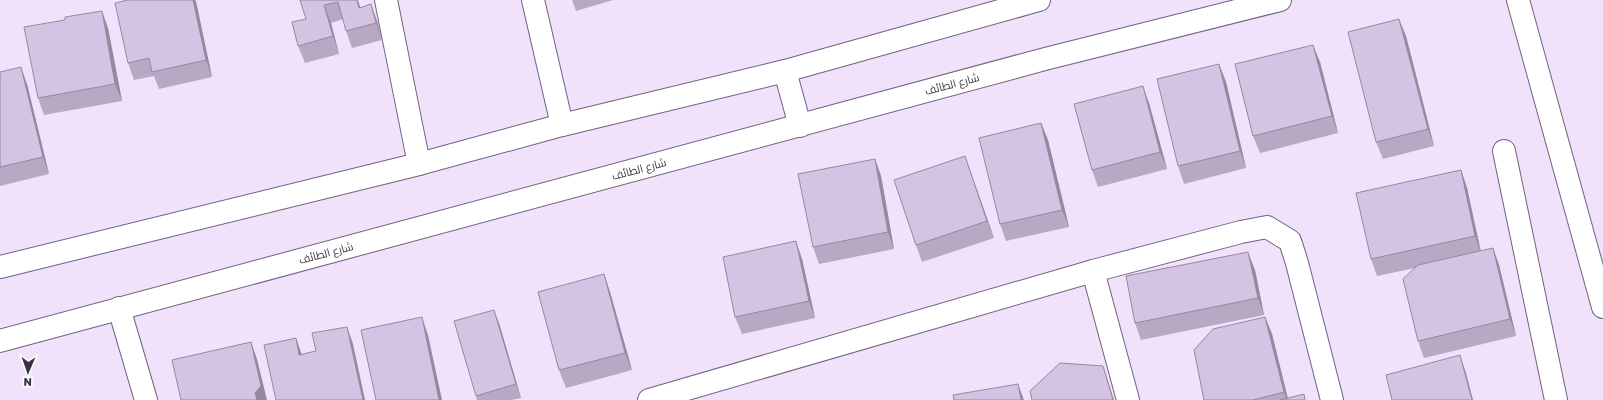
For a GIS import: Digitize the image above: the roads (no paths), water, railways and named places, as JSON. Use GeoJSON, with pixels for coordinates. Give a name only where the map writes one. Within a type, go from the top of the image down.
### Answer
{"type":"FeatureCollection","features":[{"type":"Feature","properties":{"kind":"street"},"geometry":{"type":"LineString","coordinates":[[386,0],[419,164]]}},
{"type":"Feature","properties":{"kind":"street"},"geometry":{"type":"LineString","coordinates":[[534,0],[562,126]]}},
{"type":"Feature","properties":{"kind":"street"},"geometry":{"type":"LineString","coordinates":[[0,267],[419,164],[562,126],[784,71],[1039,0]]}},
{"type":"Feature","properties":{"kind":"street","name":"شارع الطائف"},"geometry":{"type":"LineString","coordinates":[[0,341],[1045,59],[1280,0]]}},
{"type":"Feature","properties":{"kind":"street"},"geometry":{"type":"LineString","coordinates":[[1518,0],[1603,307]]}},
{"type":"Feature","properties":{"kind":"street"},"geometry":{"type":"LineString","coordinates":[[784,71],[800,126]]}},
{"type":"Feature","properties":{"kind":"street"},"geometry":{"type":"LineString","coordinates":[[1504,151],[1556,400]]}},
{"type":"Feature","properties":{"kind":"street"},"geometry":{"type":"LineString","coordinates":[[649,400],[1093,271],[1241,232],[1267,227],[1290,241],[1332,400]]}},
{"type":"Feature","properties":{"kind":"street"},"geometry":{"type":"LineString","coordinates":[[1093,271],[1128,400]]}},
{"type":"Feature","properties":{"kind":"street"},"geometry":{"type":"LineString","coordinates":[[118,308],[146,400]]}}]}
